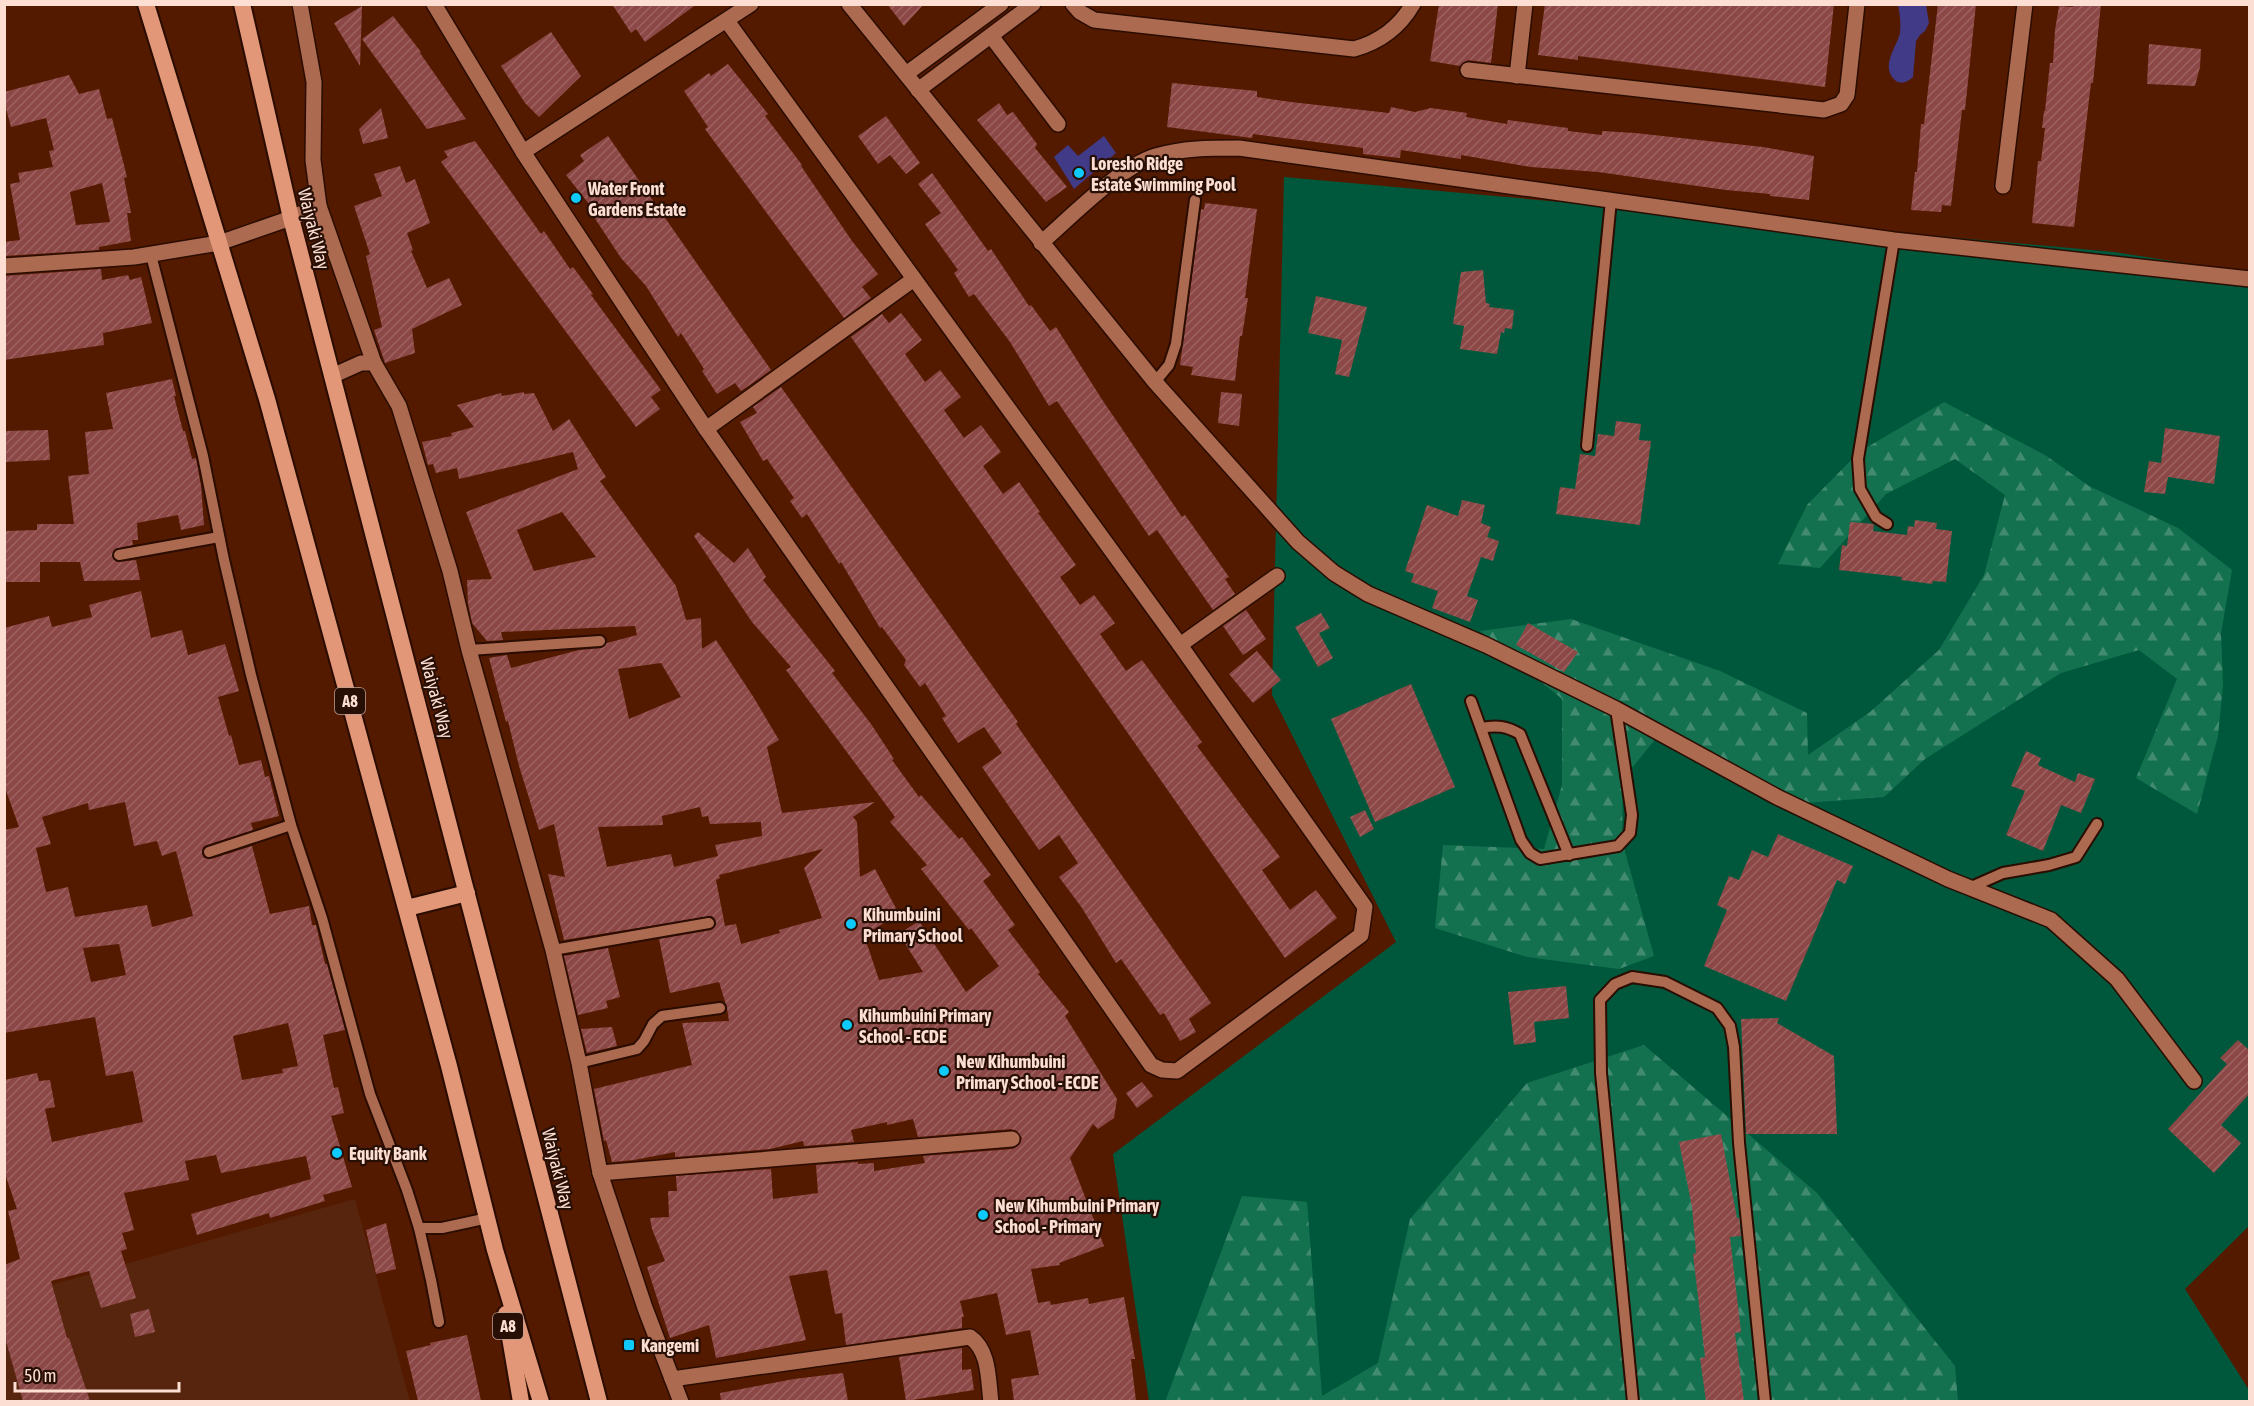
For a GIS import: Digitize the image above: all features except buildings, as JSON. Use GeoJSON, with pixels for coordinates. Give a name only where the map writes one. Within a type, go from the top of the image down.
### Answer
{"type":"FeatureCollection","features":[{"type":"Feature","properties":{"kind":"highway","name":"A8"},"geometry":{"type":"LineString","coordinates":[[146,4],[267,399],[407,908],[488,1218],[521,1401]]}},
{"type":"Feature","properties":{"kind":"highway","name":"Waiyaki Way"},"geometry":{"type":"LineString","coordinates":[[242,4],[291,218],[599,1401]]}},
{"type":"Feature","properties":{"kind":"highway"},"geometry":{"type":"LineString","coordinates":[[407,908],[467,893]]}},
{"type":"Feature","properties":{"kind":"highway","name":"A8"},"geometry":{"type":"LineString","coordinates":[[495,1250],[541,1401]]}},
{"type":"Feature","properties":{"kind":"highway"},"geometry":{"type":"LineString","coordinates":[[582,1342],[610,1401]]}},
{"type":"Feature","properties":{"kind":"street"},"geometry":{"type":"LineString","coordinates":[[300,4],[314,82],[313,160],[319,206],[374,363],[399,406],[450,571],[469,650],[553,950],[579,1063],[600,1173],[645,1308],[681,1401]]}},
{"type":"Feature","properties":{"kind":"street"},"geometry":{"type":"LineString","coordinates":[[434,4],[523,152],[706,429],[1151,1065],[1162,1070],[1177,1071],[1360,935],[1365,907],[1180,645],[728,21]]}},
{"type":"Feature","properties":{"kind":"street"},"geometry":{"type":"LineString","coordinates":[[523,152],[751,4]]}},
{"type":"Feature","properties":{"kind":"street"},"geometry":{"type":"LineString","coordinates":[[849,4],[1155,382],[1298,542],[1334,573],[1368,594],[1486,645],[1616,709],[1777,797],[1969,888],[2051,920],[2116,979],[2194,1082]]}},
{"type":"Feature","properties":{"kind":"street"},"geometry":{"type":"LineString","coordinates":[[918,90],[1034,4]]}},
{"type":"Feature","properties":{"kind":"street"},"geometry":{"type":"LineString","coordinates":[[1073,4],[1080,12],[1094,20],[1354,48],[1378,41],[1391,32],[1404,19],[1413,4]]}},
{"type":"Feature","properties":{"kind":"street"},"geometry":{"type":"LineString","coordinates":[[1517,76],[1525,4]]}},
{"type":"Feature","properties":{"kind":"street"},"geometry":{"type":"LineString","coordinates":[[1468,70],[1824,110],[1841,104],[1846,95],[1857,4]]}},
{"type":"Feature","properties":{"kind":"street"},"geometry":{"type":"LineString","coordinates":[[2003,186],[2025,4]]}},
{"type":"Feature","properties":{"kind":"street"},"geometry":{"type":"LineString","coordinates":[[906,74],[996,6]]}},
{"type":"Feature","properties":{"kind":"street"},"geometry":{"type":"LineString","coordinates":[[992,36],[1058,123]]}},
{"type":"Feature","properties":{"kind":"street"},"geometry":{"type":"LineString","coordinates":[[1041,243],[1127,169],[1154,156],[1187,149],[1239,148],[1894,240],[2250,279]]}},
{"type":"Feature","properties":{"kind":"street"},"geometry":{"type":"LineString","coordinates":[[4,266],[151,255],[219,243],[319,206]]}},
{"type":"Feature","properties":{"kind":"street"},"geometry":{"type":"LineString","coordinates":[[706,429],[915,279]]}},
{"type":"Feature","properties":{"kind":"street"},"geometry":{"type":"LineString","coordinates":[[332,376],[361,363],[374,363]]}},
{"type":"Feature","properties":{"kind":"street"},"geometry":{"type":"LineString","coordinates":[[1180,645],[1277,576]]}},
{"type":"Feature","properties":{"kind":"street"},"geometry":{"type":"LineString","coordinates":[[600,1173],[1012,1139]]}},
{"type":"Feature","properties":{"kind":"street"},"geometry":{"type":"LineString","coordinates":[[672,1379],[970,1338],[978,1342],[984,1352],[991,1401]]}},
{"type":"Feature","properties":{"kind":"lane"},"geometry":{"type":"LineString","coordinates":[[1155,382],[1169,365],[1176,344],[1195,200]]}},
{"type":"Feature","properties":{"kind":"lane"},"geometry":{"type":"LineString","coordinates":[[1587,446],[1611,200]]}},
{"type":"Feature","properties":{"kind":"lane"},"geometry":{"type":"LineString","coordinates":[[1887,524],[1876,517],[1860,489],[1858,459],[1894,240]]}},
{"type":"Feature","properties":{"kind":"lane"},"geometry":{"type":"LineString","coordinates":[[151,255],[203,456],[251,675],[291,825],[322,918],[370,1094],[419,1228],[439,1322]]}},
{"type":"Feature","properties":{"kind":"lane"},"geometry":{"type":"LineString","coordinates":[[119,555],[219,537]]}},
{"type":"Feature","properties":{"kind":"lane"},"geometry":{"type":"LineString","coordinates":[[469,650],[600,641]]}},
{"type":"Feature","properties":{"kind":"lane"},"geometry":{"type":"LineString","coordinates":[[1471,701],[1521,840],[1530,853],[1540,859],[1618,846],[1630,833],[1632,815],[1616,709]]}},
{"type":"Feature","properties":{"kind":"lane"},"geometry":{"type":"LineString","coordinates":[[1481,728],[1495,725],[1508,727],[1520,734],[1569,855]]}},
{"type":"Feature","properties":{"kind":"lane"},"geometry":{"type":"LineString","coordinates":[[1969,888],[2003,873],[2049,865],[2076,857],[2097,824]]}},
{"type":"Feature","properties":{"kind":"lane"},"geometry":{"type":"LineString","coordinates":[[209,852],[291,825]]}},
{"type":"Feature","properties":{"kind":"lane"},"geometry":{"type":"LineString","coordinates":[[553,950],[709,922]]}},
{"type":"Feature","properties":{"kind":"lane"},"geometry":{"type":"LineString","coordinates":[[1633,1401],[1601,1073],[1600,1000],[1615,984],[1632,976],[1665,982],[1717,1008],[1730,1026],[1734,1047],[1739,1143],[1765,1401]]}},
{"type":"Feature","properties":{"kind":"lane"},"geometry":{"type":"LineString","coordinates":[[579,1063],[637,1049],[653,1024],[662,1016],[720,1008]]}},
{"type":"Feature","properties":{"kind":"lane"},"geometry":{"type":"LineString","coordinates":[[419,1228],[442,1228],[488,1218]]}},
{"type":"Feature","properties":{"kind":"shaded area"},"geometry":{"type":"Polygon","coordinates":[[[1898,5],[1926,5],[1929,23],[1916,41],[1913,77],[1903,83],[1896,81],[1889,70],[1890,57],[1900,33],[1898,5]]]}},
{"type":"Feature","properties":{"kind":"shaded area","name":"Loresho Ridge Estate Swimming Pool"},"geometry":{"type":"Polygon","coordinates":[[[1104,136],[1116,153],[1074,189],[1054,157],[1068,145],[1078,156],[1104,136]]]}},
{"type":"Feature","properties":{"kind":"shaded area"},"geometry":{"type":"Polygon","coordinates":[[[355,1199],[410,1401],[5,1402],[5,1298],[355,1199]]]}},
{"type":"Feature","properties":{"kind":"green space"},"geometry":{"type":"Polygon","coordinates":[[[1284,177],[2114,252],[2249,273],[2249,1226],[2185,1289],[2249,1390],[2249,1401],[1149,1401],[1113,1154],[1396,942],[1272,695],[1284,177]]]}},
{"type":"Feature","properties":{"kind":"green space"},"geometry":{"type":"Polygon","coordinates":[[[1944,402],[2045,455],[2089,486],[2178,528],[2232,570],[2221,633],[2223,685],[2218,736],[2197,814],[2136,778],[2177,679],[2139,650],[2061,673],[1925,759],[1884,797],[1778,805],[1657,737],[1623,779],[1622,841],[1654,956],[1619,969],[1527,957],[1435,928],[1443,845],[1544,849],[1562,785],[1562,699],[1480,631],[1571,619],[1720,671],[1807,713],[1808,755],[1870,712],[1939,650],[1984,575],[2005,495],[1955,459],[1886,494],[1820,568],[1778,564],[1807,505],[1859,452],[1944,402]]]}},
{"type":"Feature","properties":{"kind":"green space"},"geometry":{"type":"Polygon","coordinates":[[[1644,1045],[1817,1193],[1955,1366],[1958,1401],[1165,1402],[1242,1196],[1307,1202],[1322,1396],[1378,1363],[1410,1219],[1527,1083],[1644,1045]]]}},
{"type":"Feature","properties":{"kind":"place","name":"Loresho Ridge Estate Swimming Pool"},"geometry":{"type":"Point","coordinates":[1079,173]}},
{"type":"Feature","properties":{"kind":"place","name":"Water Front Gardens Estate"},"geometry":{"type":"Point","coordinates":[576,198]}},
{"type":"Feature","properties":{"kind":"place","name":"Kihumbuini Primary School"},"geometry":{"type":"Point","coordinates":[851,924]}},
{"type":"Feature","properties":{"kind":"place","name":"Kihumbuini Primary School - ECDE"},"geometry":{"type":"Point","coordinates":[847,1025]}},
{"type":"Feature","properties":{"kind":"place","name":"New Kihumbuini Primary School - ECDE"},"geometry":{"type":"Point","coordinates":[944,1071]}},
{"type":"Feature","properties":{"kind":"place","name":"Equity Bank"},"geometry":{"type":"Point","coordinates":[337,1153]}},
{"type":"Feature","properties":{"kind":"place","name":"New Kihumbuini Primary School - Primary"},"geometry":{"type":"Point","coordinates":[983,1215]}},
{"type":"Feature","properties":{"kind":"place","name":"Kangemi"},"geometry":{"type":"Point","coordinates":[629,1345]}}]}
